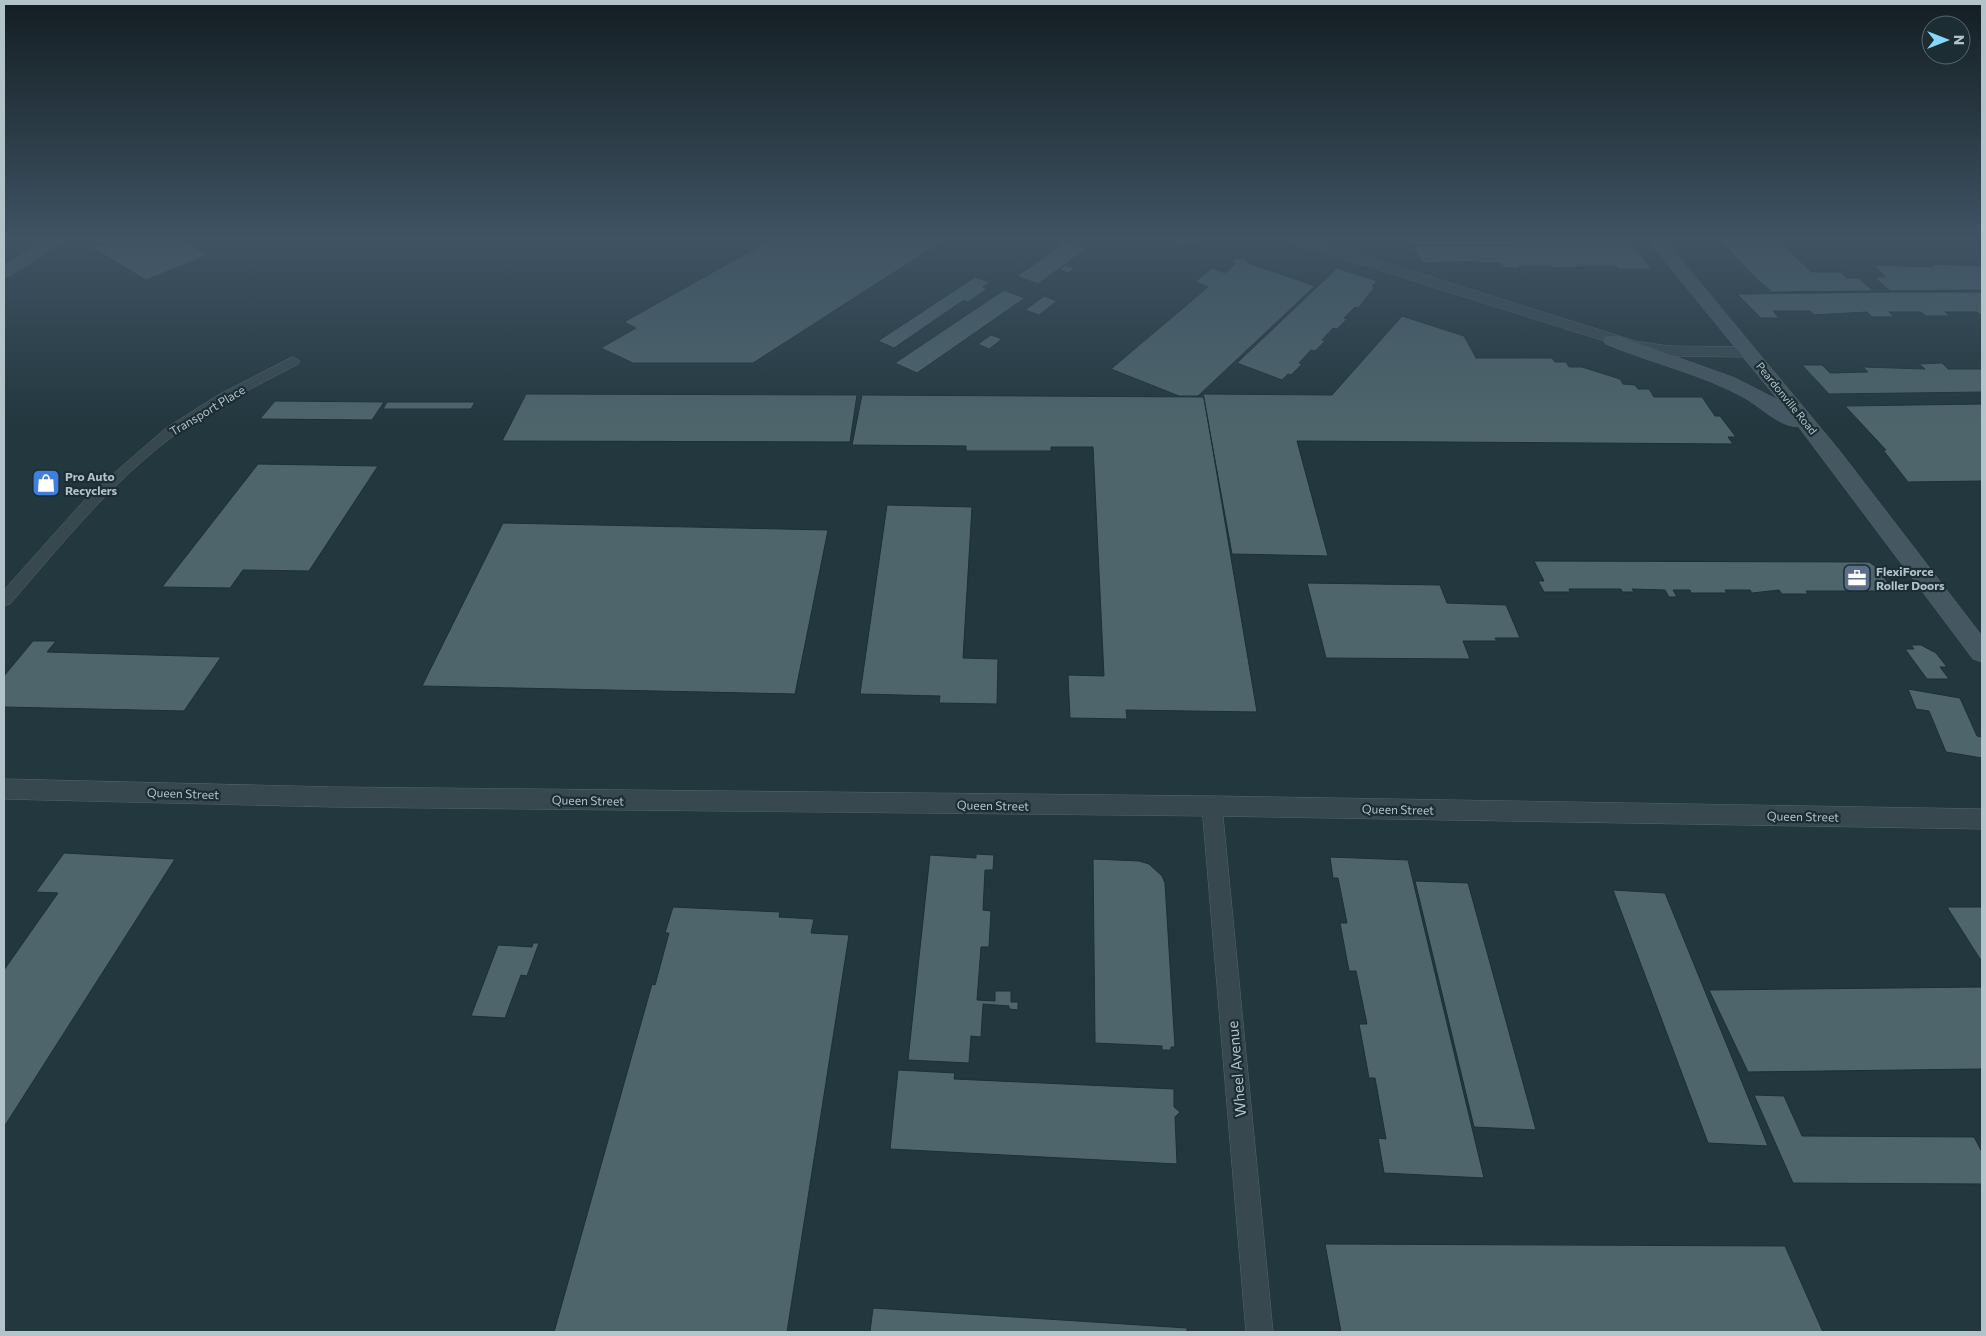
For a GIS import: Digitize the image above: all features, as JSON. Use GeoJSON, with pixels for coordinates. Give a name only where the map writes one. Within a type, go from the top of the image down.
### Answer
{"type":"FeatureCollection","features":[{"type":"Feature","properties":{"kind":"main road"},"geometry":{"type":"LineString","coordinates":[[1707,301],[1749,352]]}},
{"type":"Feature","properties":{"kind":"main road"},"geometry":{"type":"LineString","coordinates":[[1612,340],[1637,351],[1751,391],[1777,408],[1832,454]]}},
{"type":"Feature","properties":{"kind":"main road","name":"Peardonville Road"},"geometry":{"type":"LineString","coordinates":[[1749,352],[1832,454],[1982,653]]}},
{"type":"Feature","properties":{"kind":"street","name":"Peardonville Road"},"geometry":{"type":"LineString","coordinates":[[1491,301],[1612,340],[1670,352],[1749,352]]}},
{"type":"Feature","properties":{"kind":"street","name":"Transport Place"},"geometry":{"type":"LineString","coordinates":[[4,600],[94,498],[171,431],[225,397],[293,361]]}},
{"type":"Feature","properties":{"kind":"street","name":"Queen Street"},"geometry":{"type":"LineString","coordinates":[[4,789],[333,797],[1212,806],[1982,819]]}},
{"type":"Feature","properties":{"kind":"street","name":"Wheel Avenue"},"geometry":{"type":"LineString","coordinates":[[1212,806],[1260,1332]]}},
{"type":"Feature","properties":{"kind":"building"},"geometry":{"type":"Polygon","coordinates":[[[661,301],[849,301],[753,363],[633,363],[601,348],[636,328],[624,322],[661,301]]]}},
{"type":"Feature","properties":{"kind":"building"},"geometry":{"type":"Polygon","coordinates":[[[938,301],[962,301],[894,348],[878,341],[938,301]]]}},
{"type":"Feature","properties":{"kind":"building"},"geometry":{"type":"Polygon","coordinates":[[[987,301],[1020,301],[917,373],[895,363],[987,301]]]}},
{"type":"Feature","properties":{"kind":"building"},"geometry":{"type":"Polygon","coordinates":[[[1037,301],[1057,301],[1039,315],[1025,310],[1037,301]]]}},
{"type":"Feature","properties":{"kind":"building"},"geometry":{"type":"Polygon","coordinates":[[[1191,301],[1299,301],[1198,396],[1179,396],[1111,369],[1191,301]]]}},
{"type":"Feature","properties":{"kind":"building"},"geometry":{"type":"Polygon","coordinates":[[[1302,301],[1363,301],[1358,308],[1355,307],[1344,318],[1347,319],[1337,329],[1333,328],[1322,340],[1325,341],[1315,351],[1311,350],[1299,363],[1302,364],[1291,375],[1288,374],[1282,380],[1237,363],[1302,301]]]}},
{"type":"Feature","properties":{"kind":"building"},"geometry":{"type":"Polygon","coordinates":[[[1744,301],[1982,301],[1982,316],[1977,312],[1945,312],[1950,316],[1926,316],[1921,312],[1889,312],[1894,317],[1872,317],[1867,312],[1814,315],[1810,311],[1773,311],[1779,318],[1761,318],[1744,301]]]}},
{"type":"Feature","properties":{"kind":"building"},"geometry":{"type":"Polygon","coordinates":[[[1402,316],[1464,336],[1476,358],[1552,358],[1555,362],[1566,362],[1569,367],[1582,367],[1620,379],[1623,384],[1635,385],[1638,389],[1649,389],[1654,397],[1702,397],[1715,416],[1720,416],[1736,437],[1728,437],[1733,444],[1297,441],[1328,556],[1232,554],[1203,394],[1332,395],[1402,316]]]}},
{"type":"Feature","properties":{"kind":"building"},"geometry":{"type":"Polygon","coordinates":[[[991,335],[1002,339],[989,349],[978,344],[991,335]]]}},
{"type":"Feature","properties":{"kind":"building"},"geometry":{"type":"Polygon","coordinates":[[[1942,363],[1948,369],[1982,369],[1982,392],[1829,394],[1802,365],[1822,365],[1830,373],[1868,372],[1863,367],[1925,369],[1919,364],[1942,363]]]}},
{"type":"Feature","properties":{"kind":"building"},"geometry":{"type":"Polygon","coordinates":[[[526,394],[857,395],[850,442],[502,441],[526,394]]]}},
{"type":"Feature","properties":{"kind":"building"},"geometry":{"type":"Polygon","coordinates":[[[862,395],[1204,397],[1257,712],[1126,710],[1127,719],[1070,718],[1068,675],[1104,676],[1093,447],[1051,447],[1051,451],[966,451],[966,446],[852,445],[862,395]]]}},
{"type":"Feature","properties":{"kind":"building"},"geometry":{"type":"Polygon","coordinates":[[[275,401],[384,402],[372,420],[260,419],[275,401]]]}},
{"type":"Feature","properties":{"kind":"building"},"geometry":{"type":"Polygon","coordinates":[[[387,402],[475,402],[471,409],[383,409],[387,402]]]}},
{"type":"Feature","properties":{"kind":"building"},"geometry":{"type":"Polygon","coordinates":[[[1982,404],[1982,481],[1908,482],[1883,450],[1886,450],[1845,406],[1982,404]]]}},
{"type":"Feature","properties":{"kind":"building"},"geometry":{"type":"Polygon","coordinates":[[[258,464],[378,466],[309,571],[243,570],[230,588],[162,587],[258,464]]]}},
{"type":"Feature","properties":{"kind":"building"},"geometry":{"type":"Polygon","coordinates":[[[887,505],[972,507],[963,658],[998,659],[997,704],[939,703],[940,696],[860,694],[887,505]]]}},
{"type":"Feature","properties":{"kind":"building"},"geometry":{"type":"Polygon","coordinates":[[[503,523],[828,530],[795,694],[422,686],[503,523]]]}},
{"type":"Feature","properties":{"kind":"building"},"geometry":{"type":"Polygon","coordinates":[[[1534,561],[1869,562],[1875,566],[1889,584],[1887,591],[1806,591],[1808,594],[1782,594],[1779,590],[1752,593],[1750,590],[1725,590],[1727,593],[1691,593],[1690,590],[1673,590],[1677,597],[1669,597],[1665,590],[1632,589],[1634,592],[1622,592],[1621,589],[1569,589],[1570,592],[1544,592],[1538,581],[1544,581],[1534,561]]]}},
{"type":"Feature","properties":{"kind":"building"},"geometry":{"type":"Polygon","coordinates":[[[1307,583],[1440,585],[1447,603],[1506,605],[1520,638],[1495,638],[1497,641],[1463,641],[1470,659],[1326,658],[1307,583]]]}},
{"type":"Feature","properties":{"kind":"building"},"geometry":{"type":"Polygon","coordinates":[[[33,641],[56,641],[47,652],[221,657],[184,711],[4,707],[4,676],[33,641]]]}},
{"type":"Feature","properties":{"kind":"building"},"geometry":{"type":"Polygon","coordinates":[[[1911,645],[1921,645],[1936,653],[1947,667],[1940,667],[1949,679],[1927,679],[1905,649],[1914,649],[1911,645]]]}},
{"type":"Feature","properties":{"kind":"building"},"geometry":{"type":"Polygon","coordinates":[[[1908,689],[1960,698],[1977,736],[1982,737],[1982,758],[1946,752],[1929,711],[1916,709],[1908,689]]]}},
{"type":"Feature","properties":{"kind":"building"},"geometry":{"type":"Polygon","coordinates":[[[64,853],[175,859],[4,1127],[4,970],[58,893],[36,892],[64,853]]]}},
{"type":"Feature","properties":{"kind":"building"},"geometry":{"type":"Polygon","coordinates":[[[976,854],[994,855],[993,870],[985,870],[983,910],[991,911],[989,947],[981,947],[977,1000],[995,1001],[995,991],[1011,991],[1011,1002],[1018,1002],[1018,1010],[1009,1009],[1009,1006],[983,1004],[981,1037],[971,1036],[969,1063],[908,1060],[930,855],[976,858],[976,854]]]}},
{"type":"Feature","properties":{"kind":"building"},"geometry":{"type":"Polygon","coordinates":[[[1330,857],[1408,860],[1484,1178],[1384,1173],[1378,1138],[1386,1139],[1375,1078],[1369,1078],[1359,1024],[1367,1024],[1356,971],[1349,971],[1340,923],[1347,923],[1338,878],[1333,878],[1330,857]]]}},
{"type":"Feature","properties":{"kind":"building"},"geometry":{"type":"Polygon","coordinates":[[[1093,859],[1139,861],[1149,864],[1162,876],[1165,883],[1175,1047],[1171,1047],[1171,1050],[1162,1050],[1162,1046],[1095,1043],[1093,859]]]}},
{"type":"Feature","properties":{"kind":"building"},"geometry":{"type":"Polygon","coordinates":[[[1415,881],[1468,883],[1536,1130],[1474,1127],[1415,881]]]}},
{"type":"Feature","properties":{"kind":"building"},"geometry":{"type":"Polygon","coordinates":[[[1613,890],[1665,893],[1768,1146],[1708,1143],[1613,890]]]}},
{"type":"Feature","properties":{"kind":"building"},"geometry":{"type":"Polygon","coordinates":[[[673,907],[780,912],[779,917],[814,919],[811,933],[849,935],[787,1332],[554,1332],[652,984],[655,985],[669,933],[665,933],[673,907]]]}},
{"type":"Feature","properties":{"kind":"building"},"geometry":{"type":"Polygon","coordinates":[[[1947,907],[1982,907],[1982,962],[1947,907]]]}},
{"type":"Feature","properties":{"kind":"building"},"geometry":{"type":"Polygon","coordinates":[[[533,943],[539,943],[527,976],[521,975],[505,1018],[471,1016],[498,945],[532,947],[533,943]]]}},
{"type":"Feature","properties":{"kind":"building"},"geometry":{"type":"Polygon","coordinates":[[[1982,987],[1982,1069],[1748,1072],[1709,990],[1982,987]]]}},
{"type":"Feature","properties":{"kind":"building"},"geometry":{"type":"Polygon","coordinates":[[[898,1070],[955,1073],[954,1079],[1174,1089],[1174,1107],[1180,1112],[1175,1117],[1177,1164],[890,1149],[898,1070]]]}},
{"type":"Feature","properties":{"kind":"building"},"geometry":{"type":"Polygon","coordinates":[[[1754,1095],[1784,1096],[1802,1136],[1974,1137],[1982,1152],[1982,1184],[1793,1183],[1754,1095]]]}},
{"type":"Feature","properties":{"kind":"building"},"geometry":{"type":"Polygon","coordinates":[[[1325,1244],[1785,1246],[1823,1332],[1341,1332],[1325,1244]]]}},
{"type":"Feature","properties":{"kind":"building"},"geometry":{"type":"Polygon","coordinates":[[[873,1308],[1187,1328],[1187,1332],[870,1332],[873,1308]]]}},
{"type":"Feature","properties":{"kind":"place","name":"Pro Auto Recyclers"},"geometry":{"type":"Point","coordinates":[46,483]}},
{"type":"Feature","properties":{"kind":"place","name":"FlexiForce Roller Doors"},"geometry":{"type":"Point","coordinates":[1857,578]}}]}
